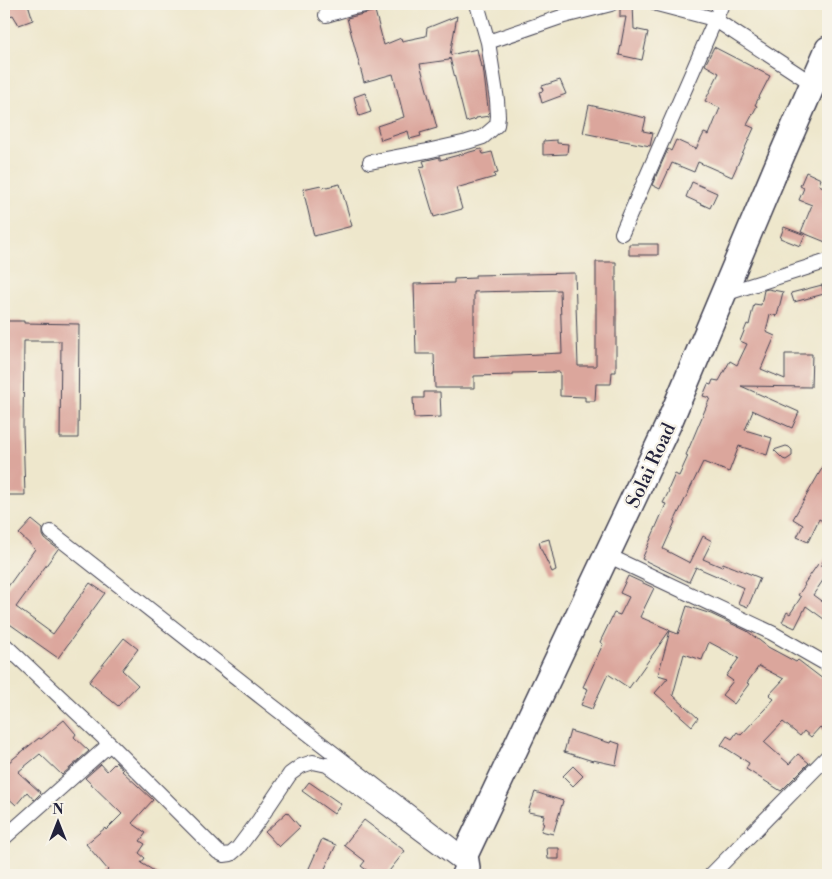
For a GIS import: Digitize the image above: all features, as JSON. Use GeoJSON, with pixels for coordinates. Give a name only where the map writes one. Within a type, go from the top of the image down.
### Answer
{"type":"FeatureCollection","features":[{"type":"Feature","properties":{"kind":"highway","name":"Solai Road"},"geometry":{"type":"LineString","coordinates":[[465,866],[669,423],[828,49]]}},
{"type":"Feature","properties":{"kind":"street"},"geometry":{"type":"LineString","coordinates":[[326,15],[353,7],[372,4]]}},
{"type":"Feature","properties":{"kind":"street"},"geometry":{"type":"LineString","coordinates":[[370,162],[468,142],[483,137],[497,125],[497,100],[488,42],[477,4]]}},
{"type":"Feature","properties":{"kind":"street"},"geometry":{"type":"LineString","coordinates":[[488,42],[564,16],[611,4]]}},
{"type":"Feature","properties":{"kind":"street"},"geometry":{"type":"LineString","coordinates":[[657,4],[714,19],[813,84]]}},
{"type":"Feature","properties":{"kind":"street"},"geometry":{"type":"LineString","coordinates":[[622,233],[722,4]]}},
{"type":"Feature","properties":{"kind":"street"},"geometry":{"type":"LineString","coordinates":[[724,294],[828,261]]}},
{"type":"Feature","properties":{"kind":"street"},"geometry":{"type":"LineString","coordinates":[[51,532],[465,866]]}},
{"type":"Feature","properties":{"kind":"street"},"geometry":{"type":"LineString","coordinates":[[608,555],[772,633],[828,665]]}},
{"type":"Feature","properties":{"kind":"street"},"geometry":{"type":"LineString","coordinates":[[4,644],[110,744],[218,852],[224,855],[231,854],[238,848],[290,774],[301,766],[313,762],[327,765],[465,866]]}},
{"type":"Feature","properties":{"kind":"street"},"geometry":{"type":"LineString","coordinates":[[4,838],[110,744]]}},
{"type":"Feature","properties":{"kind":"street"},"geometry":{"type":"LineString","coordinates":[[711,875],[828,756]]}},
{"type":"Feature","properties":{"kind":"building"},"geometry":{"type":"Polygon","coordinates":[[[4,4],[28,4],[33,20],[19,25],[13,15],[4,18],[4,4]]]}},
{"type":"Feature","properties":{"kind":"building"},"geometry":{"type":"Polygon","coordinates":[[[629,4],[633,4],[634,29],[648,32],[642,60],[619,55],[626,17],[620,17],[620,7],[629,7],[629,4]]]}},
{"type":"Feature","properties":{"kind":"building"},"geometry":{"type":"Polygon","coordinates":[[[375,11],[384,45],[401,38],[402,41],[426,36],[427,28],[457,16],[450,55],[477,49],[481,67],[483,67],[489,116],[466,122],[450,58],[449,60],[420,64],[437,128],[420,133],[421,136],[410,139],[408,131],[381,140],[377,126],[404,117],[393,74],[364,82],[347,18],[375,11]]]}},
{"type":"Feature","properties":{"kind":"building"},"geometry":{"type":"Polygon","coordinates":[[[714,47],[770,76],[747,125],[754,128],[732,177],[698,162],[694,172],[672,163],[660,189],[652,185],[668,149],[671,151],[676,140],[696,149],[704,133],[709,135],[720,108],[705,101],[719,73],[705,65],[714,47]]]}},
{"type":"Feature","properties":{"kind":"building"},"geometry":{"type":"Polygon","coordinates":[[[560,80],[566,94],[542,103],[539,92],[543,91],[542,86],[560,80]]]}},
{"type":"Feature","properties":{"kind":"building"},"geometry":{"type":"Polygon","coordinates":[[[365,93],[371,112],[359,116],[354,97],[365,93]]]}},
{"type":"Feature","properties":{"kind":"building"},"geometry":{"type":"Polygon","coordinates":[[[589,105],[646,118],[643,131],[653,133],[650,146],[583,133],[589,105]]]}},
{"type":"Feature","properties":{"kind":"building"},"geometry":{"type":"Polygon","coordinates":[[[557,140],[557,143],[568,144],[567,154],[543,155],[543,141],[557,140]]]}},
{"type":"Feature","properties":{"kind":"building"},"geometry":{"type":"Polygon","coordinates":[[[481,149],[483,154],[492,152],[498,173],[494,174],[495,177],[456,188],[462,209],[434,217],[419,167],[425,166],[423,161],[440,157],[440,160],[481,149]]]}},
{"type":"Feature","properties":{"kind":"building"},"geometry":{"type":"Polygon","coordinates":[[[806,172],[821,179],[819,185],[828,189],[828,243],[801,232],[812,205],[799,200],[804,188],[800,186],[806,172]]]}},
{"type":"Feature","properties":{"kind":"building"},"geometry":{"type":"Polygon","coordinates":[[[692,182],[717,193],[710,208],[686,197],[692,182]]]}},
{"type":"Feature","properties":{"kind":"building"},"geometry":{"type":"Polygon","coordinates":[[[340,184],[352,226],[314,236],[303,189],[321,185],[322,188],[340,184]]]}},
{"type":"Feature","properties":{"kind":"building"},"geometry":{"type":"Polygon","coordinates":[[[784,227],[805,235],[800,246],[780,238],[784,227]]]}},
{"type":"Feature","properties":{"kind":"building"},"geometry":{"type":"Polygon","coordinates":[[[629,244],[658,244],[658,255],[629,255],[629,244]]]}},
{"type":"Feature","properties":{"kind":"building"},"geometry":{"type":"Polygon","coordinates":[[[596,262],[616,262],[616,372],[612,372],[611,384],[596,384],[595,401],[585,401],[585,397],[560,396],[560,372],[474,376],[474,388],[435,388],[434,354],[416,354],[414,284],[454,283],[454,279],[475,278],[475,275],[575,273],[578,366],[596,366],[596,262]],[[560,290],[474,292],[474,357],[562,353],[560,290]]]}},
{"type":"Feature","properties":{"kind":"building"},"geometry":{"type":"Polygon","coordinates":[[[822,285],[824,294],[794,302],[791,293],[822,285]]]}},
{"type":"Feature","properties":{"kind":"building"},"geometry":{"type":"Polygon","coordinates":[[[764,290],[783,292],[777,316],[770,314],[766,332],[775,336],[761,369],[785,379],[785,354],[812,354],[811,387],[741,386],[799,412],[792,428],[752,410],[745,430],[772,438],[767,455],[739,446],[729,472],[703,462],[663,549],[690,563],[703,536],[712,541],[703,559],[722,567],[723,563],[760,578],[748,607],[738,603],[744,588],[696,567],[689,582],[642,559],[666,504],[663,503],[668,490],[675,474],[679,476],[710,398],[703,396],[708,384],[711,385],[713,380],[719,381],[730,361],[737,365],[747,344],[740,341],[747,324],[749,325],[754,304],[761,305],[764,290]]]}},
{"type":"Feature","properties":{"kind":"building"},"geometry":{"type":"Polygon","coordinates":[[[5,321],[79,324],[78,438],[60,438],[61,341],[24,341],[23,429],[25,495],[7,495],[5,321]]]}},
{"type":"Feature","properties":{"kind":"building"},"geometry":{"type":"Polygon","coordinates":[[[424,392],[440,392],[441,417],[414,418],[413,398],[424,398],[424,392]]]}},
{"type":"Feature","properties":{"kind":"building"},"geometry":{"type":"Polygon","coordinates":[[[786,446],[792,450],[792,456],[786,460],[774,450],[786,446]]]}},
{"type":"Feature","properties":{"kind":"building"},"geometry":{"type":"Polygon","coordinates":[[[828,458],[828,524],[819,519],[808,542],[797,537],[803,525],[793,519],[828,458]]]}},
{"type":"Feature","properties":{"kind":"building"},"geometry":{"type":"Polygon","coordinates":[[[32,520],[43,529],[45,539],[58,549],[16,607],[53,634],[90,583],[105,593],[58,658],[4,620],[4,592],[35,549],[19,534],[32,520]]]}},
{"type":"Feature","properties":{"kind":"building"},"geometry":{"type":"Polygon","coordinates":[[[549,539],[556,570],[552,572],[539,542],[549,539]]]}},
{"type":"Feature","properties":{"kind":"building"},"geometry":{"type":"Polygon","coordinates":[[[828,554],[828,573],[813,595],[828,606],[828,622],[806,606],[795,628],[782,622],[787,612],[790,614],[801,597],[798,595],[804,584],[818,564],[820,566],[828,554]]]}},
{"type":"Feature","properties":{"kind":"building"},"geometry":{"type":"Polygon","coordinates":[[[628,576],[654,588],[640,617],[670,630],[629,688],[608,674],[592,709],[581,705],[588,689],[583,687],[603,644],[600,642],[614,613],[620,615],[629,597],[620,593],[628,576]]]}},
{"type":"Feature","properties":{"kind":"building"},"geometry":{"type":"Polygon","coordinates":[[[687,606],[711,614],[747,631],[768,647],[796,662],[798,660],[828,683],[828,734],[820,727],[811,737],[804,731],[800,736],[783,722],[764,742],[789,764],[798,754],[809,763],[781,791],[746,769],[749,763],[721,745],[727,736],[732,739],[737,732],[741,735],[774,699],[769,695],[784,679],[759,666],[747,683],[749,684],[734,704],[722,695],[733,681],[726,676],[739,658],[709,642],[702,660],[684,654],[673,695],[698,718],[692,726],[655,693],[668,678],[658,675],[670,631],[678,634],[687,606]]]}},
{"type":"Feature","properties":{"kind":"building"},"geometry":{"type":"Polygon","coordinates":[[[124,638],[138,649],[122,670],[138,685],[118,706],[89,682],[124,638]]]}},
{"type":"Feature","properties":{"kind":"building"},"geometry":{"type":"Polygon","coordinates":[[[64,720],[76,734],[74,737],[89,751],[62,775],[40,754],[18,772],[41,793],[34,800],[27,792],[16,805],[4,794],[4,766],[64,720]]]}},
{"type":"Feature","properties":{"kind":"building"},"geometry":{"type":"Polygon","coordinates":[[[570,731],[610,743],[611,741],[620,744],[616,765],[593,761],[564,752],[570,731]]]}},
{"type":"Feature","properties":{"kind":"building"},"geometry":{"type":"Polygon","coordinates":[[[116,762],[122,771],[153,800],[132,823],[146,833],[140,841],[145,844],[139,853],[145,858],[141,863],[161,875],[103,875],[108,870],[86,844],[105,828],[106,830],[122,814],[85,778],[101,764],[107,771],[116,762]]]}},
{"type":"Feature","properties":{"kind":"building"},"geometry":{"type":"Polygon","coordinates":[[[573,766],[583,776],[573,786],[563,776],[573,766]]]}},
{"type":"Feature","properties":{"kind":"building"},"geometry":{"type":"Polygon","coordinates":[[[309,782],[341,804],[334,814],[302,791],[309,782]]]}},
{"type":"Feature","properties":{"kind":"building"},"geometry":{"type":"Polygon","coordinates":[[[535,792],[563,801],[553,834],[541,831],[544,815],[528,812],[535,792]]]}},
{"type":"Feature","properties":{"kind":"building"},"geometry":{"type":"Polygon","coordinates":[[[287,812],[300,827],[279,847],[265,832],[287,812]]]}},
{"type":"Feature","properties":{"kind":"building"},"geometry":{"type":"Polygon","coordinates":[[[364,820],[405,851],[386,875],[373,875],[361,866],[365,861],[344,845],[364,820]]]}},
{"type":"Feature","properties":{"kind":"building"},"geometry":{"type":"Polygon","coordinates":[[[322,839],[336,845],[322,875],[306,875],[322,839]]]}},
{"type":"Feature","properties":{"kind":"building"},"geometry":{"type":"Polygon","coordinates":[[[547,848],[559,848],[559,859],[548,859],[547,848]]]}}]}
